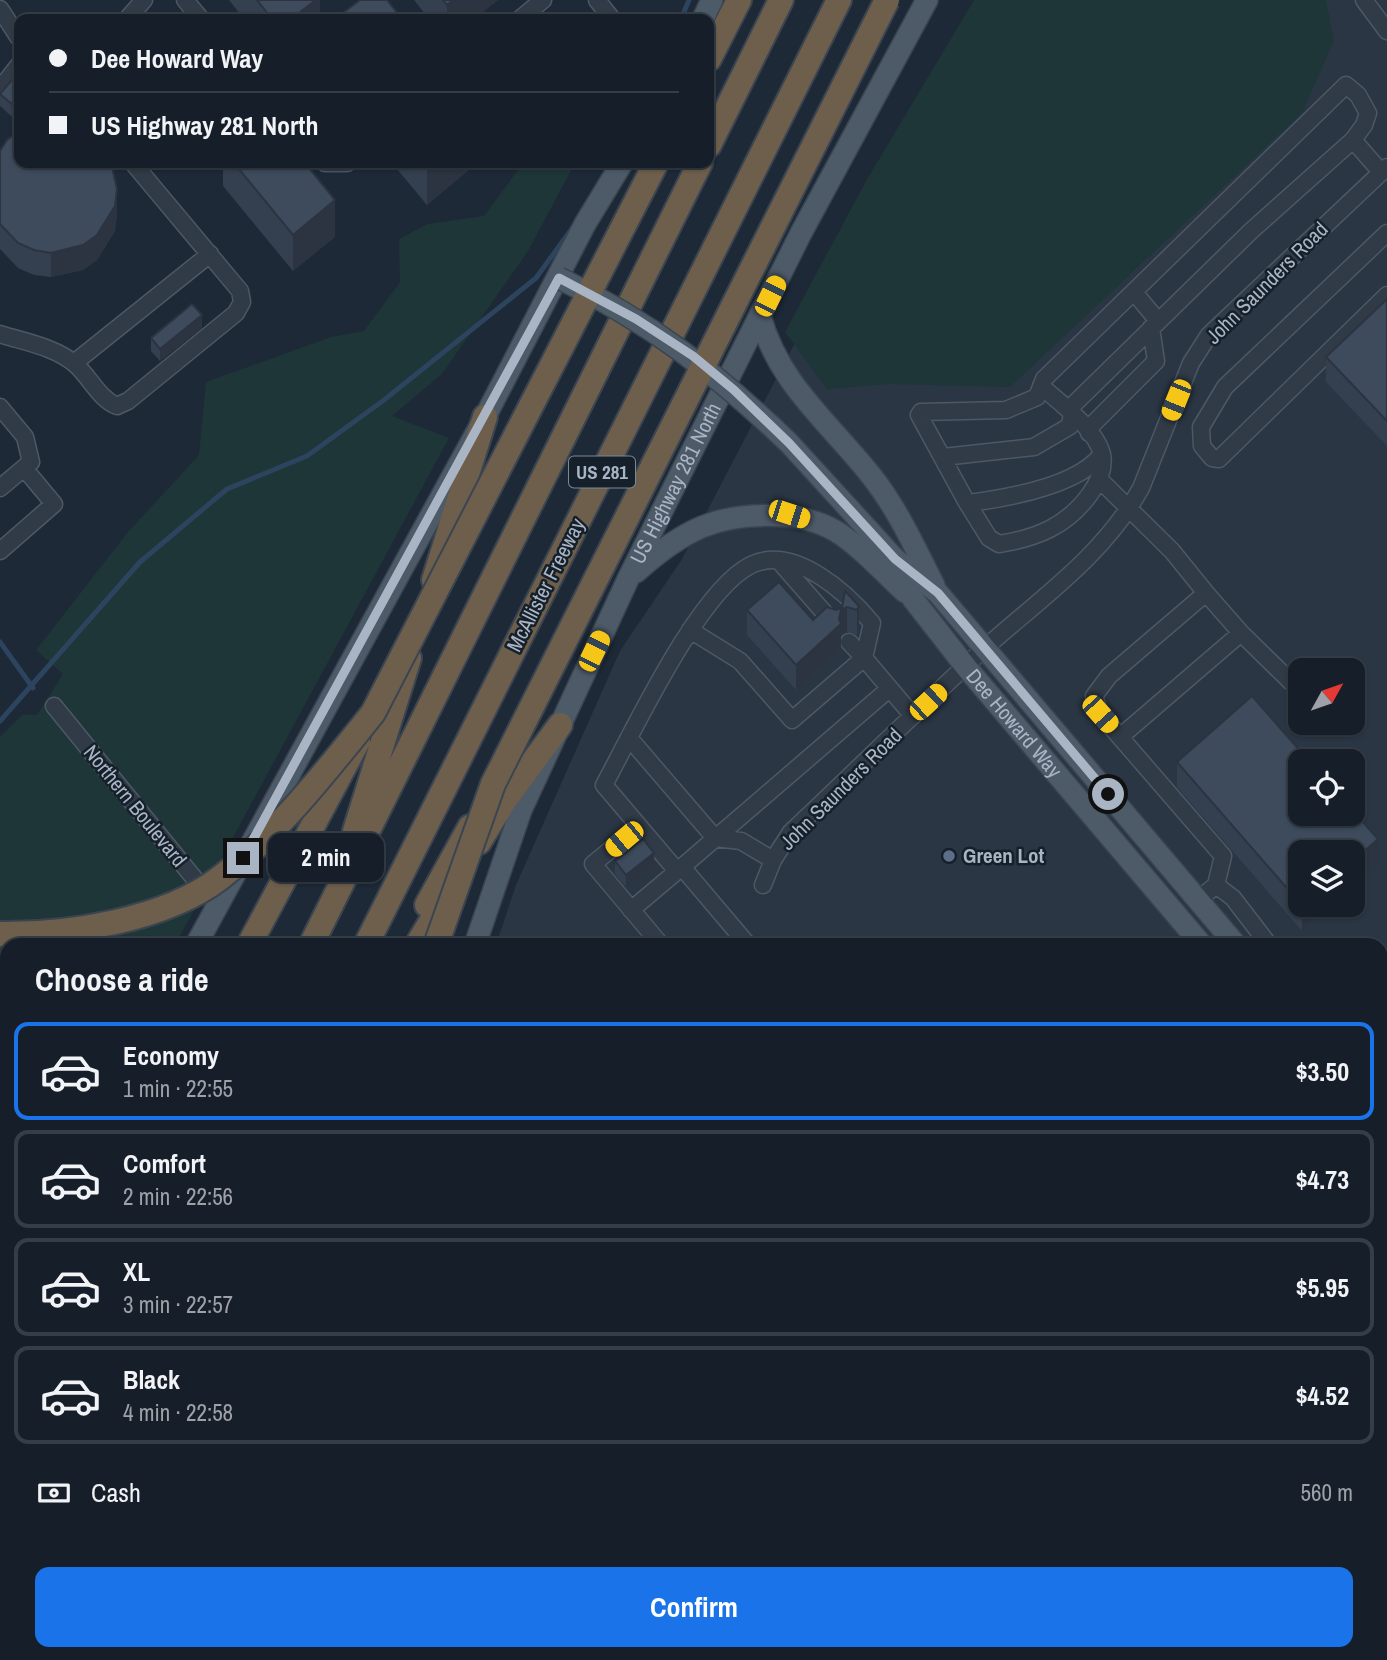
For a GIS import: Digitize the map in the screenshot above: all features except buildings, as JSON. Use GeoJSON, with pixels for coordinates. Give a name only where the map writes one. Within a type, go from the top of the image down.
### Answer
{"type":"FeatureCollection","features":[{"type":"Feature","properties":{"kind":"highway"},"geometry":{"type":"LineString","coordinates":[[714,49],[739,0]]}},
{"type":"Feature","properties":{"kind":"highway"},"geometry":{"type":"LineString","coordinates":[[714,135],[781,0]]}},
{"type":"Feature","properties":{"kind":"highway","name":"McAllister Freeway"},"geometry":{"type":"LineString","coordinates":[[370,938],[839,0]]}},
{"type":"Feature","properties":{"kind":"highway"},"geometry":{"type":"LineString","coordinates":[[408,938],[493,784],[887,0]]}},
{"type":"Feature","properties":{"kind":"highway"},"geometry":{"type":"LineString","coordinates":[[253,938],[373,713],[653,168]]}},
{"type":"Feature","properties":{"kind":"highway","name":"US 281"},"geometry":{"type":"LineString","coordinates":[[315,938],[698,168]]}},
{"type":"Feature","properties":{"kind":"highway"},"geometry":{"type":"LineString","coordinates":[[331,906],[485,417]]}},
{"type":"Feature","properties":{"kind":"highway"},"geometry":{"type":"LineString","coordinates":[[0,934],[50,933],[117,921],[193,894],[220,878],[271,831],[320,778],[373,713]]}},
{"type":"Feature","properties":{"kind":"highway"},"geometry":{"type":"LineString","coordinates":[[421,938],[504,801],[559,725]]}},
{"type":"Feature","properties":{"kind":"highway"},"geometry":{"type":"LineString","coordinates":[[438,938],[493,784]]}},
{"type":"Feature","properties":{"kind":"main road","name":"US Highway 281 North"},"geometry":{"type":"LineString","coordinates":[[477,938],[522,810],[629,578],[801,233],[927,0]]}},
{"type":"Feature","properties":{"kind":"main road"},"geometry":{"type":"LineString","coordinates":[[200,938],[485,417],[585,224],[619,168]]}},
{"type":"Feature","properties":{"kind":"main road","name":"Dee Howard Way"},"geometry":{"type":"LineString","coordinates":[[559,278],[636,319],[693,356],[734,390],[789,443],[895,559],[938,593],[1230,938]]}},
{"type":"Feature","properties":{"kind":"main road"},"geometry":{"type":"LineString","coordinates":[[760,316],[777,363],[873,477],[897,512],[938,593]]}},
{"type":"Feature","properties":{"kind":"main road"},"geometry":{"type":"LineString","coordinates":[[629,578],[663,549],[704,526],[746,517],[789,514],[829,527],[913,599]]}},
{"type":"Feature","properties":{"kind":"main road","name":"Dee Howard Way"},"geometry":{"type":"LineString","coordinates":[[895,559],[913,599],[965,667],[1177,916],[1192,938]]}},
{"type":"Feature","properties":{"kind":"street"},"geometry":{"type":"LineString","coordinates":[[131,14],[144,0]]}},
{"type":"Feature","properties":{"kind":"street"},"geometry":{"type":"LineString","coordinates":[[185,0],[197,14]]}},
{"type":"Feature","properties":{"kind":"street"},"geometry":{"type":"LineString","coordinates":[[526,14],[543,0]]}},
{"type":"Feature","properties":{"kind":"street"},"geometry":{"type":"LineString","coordinates":[[597,0],[608,14]]}},
{"type":"Feature","properties":{"kind":"street"},"geometry":{"type":"LineString","coordinates":[[1364,0],[1387,31]]}},
{"type":"Feature","properties":{"kind":"street"},"geometry":{"type":"LineString","coordinates":[[0,9],[14,30]]}},
{"type":"Feature","properties":{"kind":"street"},"geometry":{"type":"LineString","coordinates":[[0,89],[14,71]]}},
{"type":"Feature","properties":{"kind":"street"},"geometry":{"type":"LineString","coordinates":[[943,457],[1034,447],[1070,426],[1072,415],[1073,405],[1251,231],[1353,140],[1364,125],[1368,113],[1364,103],[1346,85],[1340,88],[1044,379],[1041,386],[1037,397],[1006,410],[921,412],[919,415],[965,501],[989,538],[999,544],[1022,540],[1065,522],[1100,480],[1101,454],[1089,433],[1072,415],[1041,386]]}},
{"type":"Feature","properties":{"kind":"street"},"geometry":{"type":"LineString","coordinates":[[1353,140],[1384,169]]}},
{"type":"Feature","properties":{"kind":"street"},"geometry":{"type":"LineString","coordinates":[[0,334],[59,353],[74,363],[109,403],[117,406],[128,401],[236,313],[242,302],[240,291],[137,168]]}},
{"type":"Feature","properties":{"kind":"street","name":"John Saunders Road"},"geometry":{"type":"LineString","coordinates":[[763,885],[773,860],[791,832],[985,648],[1092,555],[1130,508],[1157,454],[1191,363],[1209,335],[1384,169]]}},
{"type":"Feature","properties":{"kind":"street"},"geometry":{"type":"LineString","coordinates":[[1387,233],[1225,387],[1201,427],[1202,446],[1212,458],[1219,458],[1387,295]]}},
{"type":"Feature","properties":{"kind":"street"},"geometry":{"type":"LineString","coordinates":[[74,363],[210,254]]}},
{"type":"Feature","properties":{"kind":"street"},"geometry":{"type":"LineString","coordinates":[[1089,433],[1093,424],[1156,361],[1155,325],[1134,292]]}},
{"type":"Feature","properties":{"kind":"street"},"geometry":{"type":"LineString","coordinates":[[0,407],[25,437],[31,462],[0,488]]}},
{"type":"Feature","properties":{"kind":"street"},"geometry":{"type":"LineString","coordinates":[[965,501],[977,502],[1036,489],[1075,475],[1101,454]]}},
{"type":"Feature","properties":{"kind":"street"},"geometry":{"type":"LineString","coordinates":[[0,551],[54,504],[24,468]]}},
{"type":"Feature","properties":{"kind":"street"},"geometry":{"type":"LineString","coordinates":[[1100,480],[1130,508],[1241,634],[1288,678]]}},
{"type":"Feature","properties":{"kind":"street"},"geometry":{"type":"LineString","coordinates":[[778,560],[835,625]]}},
{"type":"Feature","properties":{"kind":"street"},"geometry":{"type":"LineString","coordinates":[[690,629],[740,661],[792,720],[864,658],[872,623],[855,602],[821,575],[778,560],[751,565],[724,587],[690,629],[604,785],[742,938]]}},
{"type":"Feature","properties":{"kind":"street"},"geometry":{"type":"LineString","coordinates":[[1177,916],[1216,885],[1223,856],[1100,714],[1094,696],[1109,676],[1206,593]]}},
{"type":"Feature","properties":{"kind":"street"},"geometry":{"type":"LineString","coordinates":[[1120,737],[1241,634]]}},
{"type":"Feature","properties":{"kind":"street"},"geometry":{"type":"LineString","coordinates":[[849,642],[913,716]]}},
{"type":"Feature","properties":{"kind":"street"},"geometry":{"type":"LineString","coordinates":[[631,910],[890,689]]}},
{"type":"Feature","properties":{"kind":"street","name":"Northern Boulevard"},"geometry":{"type":"LineString","coordinates":[[54,706],[217,906]]}},
{"type":"Feature","properties":{"kind":"street"},"geometry":{"type":"LineString","coordinates":[[630,739],[715,838],[741,841],[773,860]]}},
{"type":"Feature","properties":{"kind":"street"},"geometry":{"type":"LineString","coordinates":[[639,826],[593,864],[655,938]]}},
{"type":"Feature","properties":{"kind":"street"},"geometry":{"type":"LineString","coordinates":[[1216,885],[1233,898],[1264,938]]}},
{"type":"Feature","properties":{"kind":"shaded area"},"geometry":{"type":"Polygon","coordinates":[[[974,0],[1387,0],[1387,938],[498,938],[516,885],[620,651],[682,559],[974,0]]]}},
{"type":"Feature","properties":{"kind":"green space"},"geometry":{"type":"Polygon","coordinates":[[[974,0],[1326,0],[1334,40],[1302,113],[1010,387],[890,384],[827,389],[785,332],[866,181],[974,0]]]}},
{"type":"Feature","properties":{"kind":"green space"},"geometry":{"type":"Polygon","coordinates":[[[519,168],[572,168],[528,251],[442,374],[392,416],[449,438],[179,938],[0,938],[0,737],[23,714],[37,715],[63,674],[36,650],[128,532],[199,455],[206,382],[331,337],[364,331],[400,282],[399,239],[428,224],[484,216],[519,168]]]}},
{"type":"Feature","properties":{"kind":"waterway"},"geometry":{"type":"LineString","coordinates":[[683,14],[689,0]]}},
{"type":"Feature","properties":{"kind":"waterway"},"geometry":{"type":"LineString","coordinates":[[0,721],[140,562],[227,489],[307,456],[384,400],[536,278],[573,227]]}},
{"type":"Feature","properties":{"kind":"waterway"},"geometry":{"type":"LineString","coordinates":[[0,642],[33,688]]}},
{"type":"Feature","properties":{"kind":"place","name":"Green Lot"},"geometry":{"type":"Point","coordinates":[949,856]}},
{"type":"Feature","properties":{"kind":"route"},"geometry":{"type":"LineString","coordinates":[[243,858],[559,278],[636,319],[693,356],[734,390],[789,443],[895,559],[938,593],[1108,794]]}}]}
